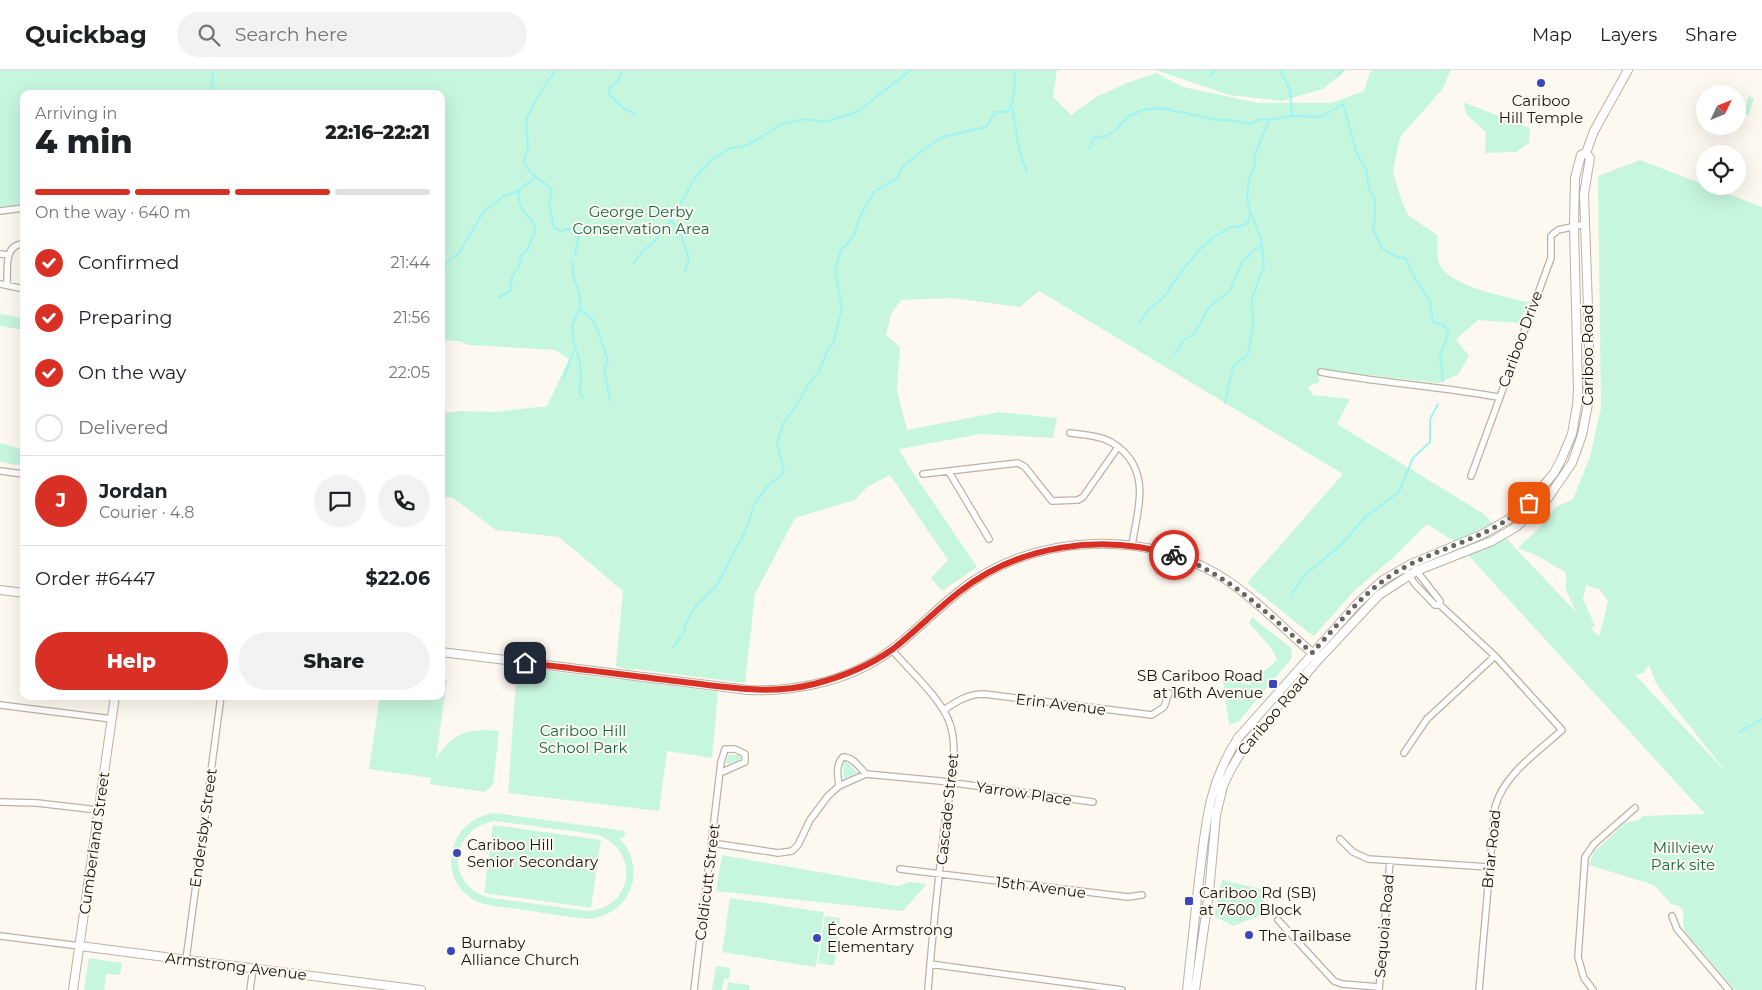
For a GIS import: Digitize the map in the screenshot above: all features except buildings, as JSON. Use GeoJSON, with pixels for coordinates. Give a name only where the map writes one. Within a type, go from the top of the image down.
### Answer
{"type":"FeatureCollection","features":[{"type":"Feature","properties":{"kind":"street","name":"Cariboo Road"},"geometry":{"type":"LineString","coordinates":[[1187,990],[1208,811],[1216,778],[1228,753],[1238,738],[1356,605],[1383,580],[1407,566],[1483,534],[1509,519],[1538,494],[1561,460],[1575,421],[1578,390],[1574,226],[1575,178],[1581,155],[1586,153],[1594,131],[1628,70]]}},
{"type":"Feature","properties":{"kind":"street","name":"Cariboo Road"},"geometry":{"type":"LineString","coordinates":[[1196,990],[1209,893],[1216,815],[1223,786],[1252,734],[1369,604],[1394,584],[1416,572],[1492,541],[1516,527],[1548,498],[1572,463],[1587,416],[1588,395],[1589,335],[1584,194],[1590,158],[1586,153]]}},
{"type":"Feature","properties":{"kind":"street"},"geometry":{"type":"LineString","coordinates":[[0,211],[20,208]]}},
{"type":"Feature","properties":{"kind":"street","name":"Cariboo Drive"},"geometry":{"type":"LineString","coordinates":[[1471,476],[1498,397],[1551,258],[1551,236],[1558,230],[1585,224]]}},
{"type":"Feature","properties":{"kind":"street"},"geometry":{"type":"LineString","coordinates":[[7,284],[8,255],[11,248],[20,244]]}},
{"type":"Feature","properties":{"kind":"street"},"geometry":{"type":"LineString","coordinates":[[0,254],[8,255]]}},
{"type":"Feature","properties":{"kind":"street"},"geometry":{"type":"LineString","coordinates":[[0,284],[20,288]]}},
{"type":"Feature","properties":{"kind":"street"},"geometry":{"type":"LineString","coordinates":[[1321,372],[1364,380],[1498,397]]}},
{"type":"Feature","properties":{"kind":"street"},"geometry":{"type":"LineString","coordinates":[[1070,433],[1097,437],[1118,447],[1132,462],[1139,479],[1140,498],[1132,545]]}},
{"type":"Feature","properties":{"kind":"street"},"geometry":{"type":"LineString","coordinates":[[924,474],[1018,463],[1025,466],[1052,501],[1078,500],[1083,497],[1118,447]]}},
{"type":"Feature","properties":{"kind":"street"},"geometry":{"type":"LineString","coordinates":[[0,471],[20,474]]}},
{"type":"Feature","properties":{"kind":"street"},"geometry":{"type":"LineString","coordinates":[[949,472],[989,539]]}},
{"type":"Feature","properties":{"kind":"street"},"geometry":{"type":"LineString","coordinates":[[445,652],[762,690],[796,688],[838,678],[892,650],[960,590],[1010,562],[1067,546],[1098,544],[1132,545],[1176,556],[1216,574],[1243,592],[1319,659]]}},
{"type":"Feature","properties":{"kind":"street","name":"Briar Road"},"geometry":{"type":"LineString","coordinates":[[1407,566],[1416,572],[1440,601],[1440,605]]}},
{"type":"Feature","properties":{"kind":"street","name":"Briar Road"},"geometry":{"type":"LineString","coordinates":[[1407,566],[1409,576],[1436,605],[1440,605],[1495,656],[1562,730],[1512,776],[1501,791],[1495,807],[1488,867],[1479,990]]}},
{"type":"Feature","properties":{"kind":"street"},"geometry":{"type":"LineString","coordinates":[[0,590],[20,592]]}},
{"type":"Feature","properties":{"kind":"street","name":"Cascade Street"},"geometry":{"type":"LineString","coordinates":[[892,650],[944,710],[951,725],[954,738],[951,783],[928,990]]}},
{"type":"Feature","properties":{"kind":"street"},"geometry":{"type":"LineString","coordinates":[[1404,754],[1427,719],[1495,656]]}},
{"type":"Feature","properties":{"kind":"street","name":"Erin Avenue"},"geometry":{"type":"LineString","coordinates":[[944,710],[971,695],[984,694],[1152,715],[1164,707],[1169,693]]}},
{"type":"Feature","properties":{"kind":"street","name":"Cumberland Street"},"geometry":{"type":"LineString","coordinates":[[73,990],[114,700]]}},
{"type":"Feature","properties":{"kind":"street","name":"Endersby Street"},"geometry":{"type":"LineString","coordinates":[[186,960],[220,700]]}},
{"type":"Feature","properties":{"kind":"street"},"geometry":{"type":"LineString","coordinates":[[0,705],[112,719]]}},
{"type":"Feature","properties":{"kind":"street","name":"Coldicutt Street"},"geometry":{"type":"LineString","coordinates":[[694,990],[721,762],[725,749],[735,749],[745,754],[745,762],[720,773]]}},
{"type":"Feature","properties":{"kind":"street"},"geometry":{"type":"LineString","coordinates":[[712,843],[778,853],[792,851],[798,845],[819,806],[839,786],[866,774],[848,757],[843,757],[839,760],[839,786]]}},
{"type":"Feature","properties":{"kind":"street","name":"Yarrow Place"},"geometry":{"type":"LineString","coordinates":[[866,774],[1093,802]]}},
{"type":"Feature","properties":{"kind":"street"},"geometry":{"type":"LineString","coordinates":[[0,802],[37,802],[98,810]]}},
{"type":"Feature","properties":{"kind":"street"},"geometry":{"type":"LineString","coordinates":[[1593,990],[1584,978],[1578,957],[1585,858],[1594,844],[1634,808]]}},
{"type":"Feature","properties":{"kind":"street"},"geometry":{"type":"LineString","coordinates":[[1340,839],[1360,856],[1368,859],[1488,867]]}},
{"type":"Feature","properties":{"kind":"street","name":"Sequoia Road"},"geometry":{"type":"LineString","coordinates":[[1379,988],[1390,861]]}},
{"type":"Feature","properties":{"kind":"street","name":"15th Avenue"},"geometry":{"type":"LineString","coordinates":[[900,869],[1128,897],[1142,895]]}},
{"type":"Feature","properties":{"kind":"street"},"geometry":{"type":"LineString","coordinates":[[1672,916],[1677,929],[1729,990]]}},
{"type":"Feature","properties":{"kind":"street"},"geometry":{"type":"LineString","coordinates":[[1278,920],[1334,981],[1342,984],[1379,988]]}},
{"type":"Feature","properties":{"kind":"street"},"geometry":{"type":"LineString","coordinates":[[0,936],[80,946]]}},
{"type":"Feature","properties":{"kind":"street","name":"Armstrong Avenue"},"geometry":{"type":"LineString","coordinates":[[80,946],[393,988],[421,990]]}},
{"type":"Feature","properties":{"kind":"street"},"geometry":{"type":"LineString","coordinates":[[930,964],[1122,990]]}},
{"type":"Feature","properties":{"kind":"street"},"geometry":{"type":"LineString","coordinates":[[250,990],[253,969]]}},
{"type":"Feature","properties":{"kind":"green space","name":"George Derby Conservation Area"},"geometry":{"type":"Polygon","coordinates":[[[0,70],[1057,70],[1053,97],[1071,115],[1098,96],[1156,73],[1183,87],[1258,103],[1331,103],[1364,91],[1372,70],[1451,70],[1442,90],[1400,137],[1393,172],[1401,199],[1408,215],[1437,235],[1438,260],[1445,271],[1465,284],[1528,302],[1520,323],[1478,320],[1456,340],[1469,356],[1458,375],[1438,383],[1318,369],[1319,382],[1308,387],[1313,395],[1350,399],[1337,424],[1484,514],[1493,524],[1454,541],[1427,524],[1394,557],[1354,591],[1314,636],[1247,583],[1343,474],[1039,291],[1020,307],[952,298],[901,300],[891,314],[886,335],[900,347],[897,390],[907,430],[999,412],[1057,418],[1053,438],[981,434],[899,449],[977,567],[942,591],[931,578],[948,560],[890,475],[867,487],[855,500],[795,518],[755,594],[745,683],[635,669],[630,670],[616,666],[623,591],[559,537],[496,530],[453,498],[445,497],[445,413],[495,412],[547,406],[569,359],[555,350],[470,345],[458,341],[445,340],[445,90],[20,90],[20,205],[0,208],[0,70]]]}},
{"type":"Feature","properties":{"kind":"green space"},"geometry":{"type":"Polygon","coordinates":[[[1156,70],[1346,70],[1323,89],[1282,101],[1229,95],[1156,70]]]}},
{"type":"Feature","properties":{"kind":"green space"},"geometry":{"type":"Polygon","coordinates":[[[1749,96],[1754,99],[1747,115],[1746,114],[1746,104],[1749,96]]]}},
{"type":"Feature","properties":{"kind":"green space"},"geometry":{"type":"Polygon","coordinates":[[[1463,102],[1530,128],[1529,143],[1516,152],[1485,153],[1486,132],[1467,115],[1463,102]]]}},
{"type":"Feature","properties":{"kind":"green space","name":"Millview Park site"},"geometry":{"type":"Polygon","coordinates":[[[1640,160],[1696,182],[1696,195],[1731,195],[1762,207],[1762,990],[1735,990],[1685,932],[1683,914],[1680,908],[1677,905],[1671,904],[1654,885],[1589,865],[1594,852],[1625,823],[1639,820],[1643,816],[1705,814],[1468,555],[1506,538],[1576,612],[1566,590],[1566,573],[1538,556],[1518,548],[1542,525],[1556,507],[1573,499],[1590,457],[1601,408],[1598,176],[1640,160]],[[1586,585],[1583,599],[1595,626],[1591,628],[1599,637],[1608,601],[1600,590],[1586,585]],[[1649,665],[1643,673],[1635,675],[1727,773],[1657,685],[1649,665]]]}},
{"type":"Feature","properties":{"kind":"green space"},"geometry":{"type":"Polygon","coordinates":[[[0,314],[20,317],[20,329],[0,326],[0,314]]]}},
{"type":"Feature","properties":{"kind":"green space"},"geometry":{"type":"Polygon","coordinates":[[[0,443],[20,449],[20,465],[0,462],[0,443]]]}},
{"type":"Feature","properties":{"kind":"green space"},"geometry":{"type":"Polygon","coordinates":[[[1252,617],[1291,648],[1292,658],[1238,722],[1229,725],[1223,679],[1249,685],[1277,660],[1272,649],[1249,623],[1252,617]]]}},
{"type":"Feature","properties":{"kind":"green space","name":"Cariboo Hill School Park"},"geometry":{"type":"Polygon","coordinates":[[[517,667],[620,680],[629,678],[633,681],[718,692],[712,758],[667,751],[659,811],[508,793],[517,667]]]}},
{"type":"Feature","properties":{"kind":"green space"},"geometry":{"type":"Polygon","coordinates":[[[379,700],[444,700],[436,759],[454,738],[462,734],[479,730],[499,731],[493,785],[485,792],[430,784],[431,778],[369,769],[379,700]]]}},
{"type":"Feature","properties":{"kind":"green space"},"geometry":{"type":"Polygon","coordinates":[[[728,755],[739,755],[741,759],[728,764],[726,762],[728,755]]]}},
{"type":"Feature","properties":{"kind":"green space"},"geometry":{"type":"Polygon","coordinates":[[[845,761],[858,773],[844,779],[843,764],[845,761]]]}},
{"type":"Feature","properties":{"kind":"green space"},"geometry":{"type":"Polygon","coordinates":[[[495,813],[625,831],[624,838],[618,837],[628,849],[633,863],[634,876],[631,889],[614,910],[602,916],[587,919],[490,905],[470,897],[460,887],[453,874],[451,858],[454,843],[463,829],[472,821],[495,813]],[[494,821],[479,826],[468,835],[461,847],[458,859],[460,872],[466,883],[477,892],[492,898],[588,911],[604,907],[616,899],[623,888],[626,876],[625,863],[619,851],[609,841],[594,834],[494,821]]]}},
{"type":"Feature","properties":{"kind":"green space"},"geometry":{"type":"Polygon","coordinates":[[[493,825],[601,840],[591,908],[484,893],[493,825]]]}},
{"type":"Feature","properties":{"kind":"green space"},"geometry":{"type":"Polygon","coordinates":[[[722,855],[898,886],[910,882],[927,884],[903,911],[716,891],[722,855]]]}},
{"type":"Feature","properties":{"kind":"green space"},"geometry":{"type":"Polygon","coordinates":[[[1222,880],[1266,890],[1260,915],[1233,926],[1214,916],[1222,880]]]}},
{"type":"Feature","properties":{"kind":"green space"},"geometry":{"type":"Polygon","coordinates":[[[730,898],[824,912],[816,967],[722,952],[730,898]]]}},
{"type":"Feature","properties":{"kind":"green space"},"geometry":{"type":"Polygon","coordinates":[[[825,916],[840,918],[834,966],[818,963],[825,916]]]}},
{"type":"Feature","properties":{"kind":"green space"},"geometry":{"type":"Polygon","coordinates":[[[89,958],[122,963],[120,975],[106,974],[104,990],[84,990],[89,958]]]}},
{"type":"Feature","properties":{"kind":"green space"},"geometry":{"type":"Polygon","coordinates":[[[716,966],[730,968],[729,979],[724,979],[722,990],[712,990],[716,966]]]}},
{"type":"Feature","properties":{"kind":"green space"},"geometry":{"type":"Polygon","coordinates":[[[728,982],[749,985],[749,990],[727,990],[728,982]]]}},
{"type":"Feature","properties":{"kind":"waterway"},"geometry":{"type":"LineString","coordinates":[[211,90],[213,70]]}},
{"type":"Feature","properties":{"kind":"waterway"},"geometry":{"type":"LineString","coordinates":[[555,70],[526,119],[528,148],[524,161],[533,175],[545,183],[552,191],[549,203],[554,228],[561,231],[572,228],[579,234],[575,255]]}},
{"type":"Feature","properties":{"kind":"waterway"},"geometry":{"type":"LineString","coordinates":[[622,70],[618,81],[609,88],[609,94],[622,107],[635,114]]}},
{"type":"Feature","properties":{"kind":"waterway"},"geometry":{"type":"LineString","coordinates":[[634,263],[643,251],[657,239],[671,220],[695,178],[711,160],[728,149],[748,145],[782,124],[805,119],[824,122],[857,112],[911,70]]}},
{"type":"Feature","properties":{"kind":"waterway"},"geometry":{"type":"LineString","coordinates":[[673,647],[683,634],[686,623],[696,606],[716,586],[746,530],[754,505],[766,488],[784,472],[777,443],[783,424],[819,371],[828,349],[833,344],[842,308],[835,269],[841,251],[854,235],[861,214],[874,192],[899,176],[903,166],[943,137],[986,127],[995,112],[1007,112],[1012,103],[1014,92],[1014,70]]}},
{"type":"Feature","properties":{"kind":"waterway"},"geometry":{"type":"LineString","coordinates":[[1210,77],[1215,70]]}},
{"type":"Feature","properties":{"kind":"waterway"},"geometry":{"type":"LineString","coordinates":[[1280,70],[1290,90],[1292,116]]}},
{"type":"Feature","properties":{"kind":"waterway"},"geometry":{"type":"LineString","coordinates":[[1338,76],[1342,70]]}},
{"type":"Feature","properties":{"kind":"waterway"},"geometry":{"type":"LineString","coordinates":[[1225,403],[1233,367],[1248,354],[1253,325],[1252,298],[1264,267],[1261,238],[1247,198],[1249,179],[1254,168],[1255,154],[1269,120],[1292,116],[1321,117],[1343,104],[1357,154],[1366,169],[1369,189],[1375,199],[1373,229],[1382,248],[1395,256],[1406,259],[1416,281],[1430,302],[1433,322],[1443,325],[1449,331],[1440,356],[1443,381]]}},
{"type":"Feature","properties":{"kind":"waterway"},"geometry":{"type":"LineString","coordinates":[[1012,107],[1019,148],[1027,172]]}},
{"type":"Feature","properties":{"kind":"waterway"},"geometry":{"type":"LineString","coordinates":[[1089,149],[1094,138],[1107,136],[1118,128],[1127,117],[1142,110],[1161,108],[1218,120],[1250,124],[1261,119],[1269,120]]}},
{"type":"Feature","properties":{"kind":"waterway"},"geometry":{"type":"LineString","coordinates":[[445,264],[459,253],[484,211],[504,196],[518,191],[534,178]]}},
{"type":"Feature","properties":{"kind":"waterway"},"geometry":{"type":"LineString","coordinates":[[499,297],[510,291],[512,277],[519,266],[521,256],[528,249],[535,230],[533,222],[520,205],[518,191]]}},
{"type":"Feature","properties":{"kind":"waterway"},"geometry":{"type":"LineString","coordinates":[[1140,322],[1150,308],[1163,298],[1199,250],[1212,238],[1231,227],[1239,227],[1248,223],[1250,212]]}},
{"type":"Feature","properties":{"kind":"waterway"},"geometry":{"type":"LineString","coordinates":[[672,221],[680,232],[689,259],[685,271]]}},
{"type":"Feature","properties":{"kind":"waterway"},"geometry":{"type":"LineString","coordinates":[[1175,353],[1184,340],[1193,335],[1210,306],[1230,291],[1241,264],[1252,252],[1262,245]]}},
{"type":"Feature","properties":{"kind":"waterway"},"geometry":{"type":"LineString","coordinates":[[573,262],[573,275],[580,296],[580,309],[592,319],[608,361],[604,368],[610,400]]}},
{"type":"Feature","properties":{"kind":"waterway"},"geometry":{"type":"LineString","coordinates":[[580,309],[572,325],[574,345],[580,361],[581,380],[579,391],[583,398]]}},
{"type":"Feature","properties":{"kind":"waterway"},"geometry":{"type":"LineString","coordinates":[[564,377],[573,352]]}},
{"type":"Feature","properties":{"kind":"waterway"},"geometry":{"type":"LineString","coordinates":[[1292,593],[1305,575],[1342,544],[1365,517],[1399,492],[1413,458],[1430,442],[1430,419],[1438,404]]}},
{"type":"Feature","properties":{"kind":"waterway"},"geometry":{"type":"LineString","coordinates":[[1739,732],[1762,719]]}},
{"type":"Feature","properties":{"kind":"way so far"},"geometry":{"type":"LineString","coordinates":[[1174,555],[1203,567],[1243,592],[1312,653],[1356,605],[1383,580],[1411,564],[1483,534],[1520,512],[1529,503]]}},
{"type":"Feature","properties":{"kind":"place","name":"Cariboo Hill Temple"},"geometry":{"type":"Point","coordinates":[1541,83]}},
{"type":"Feature","properties":{"kind":"place","name":"SB Cariboo Road at 16th Avenue"},"geometry":{"type":"Point","coordinates":[1273,684]}},
{"type":"Feature","properties":{"kind":"place","name":"Cariboo Hill Senior Secondary"},"geometry":{"type":"Point","coordinates":[457,853]}},
{"type":"Feature","properties":{"kind":"place","name":"Cariboo Rd (SB) at 7600 Block"},"geometry":{"type":"Point","coordinates":[1189,901]}},
{"type":"Feature","properties":{"kind":"place","name":"The Tailbase"},"geometry":{"type":"Point","coordinates":[1249,935]}},
{"type":"Feature","properties":{"kind":"place","name":"École Armstrong Elementary"},"geometry":{"type":"Point","coordinates":[817,938]}},
{"type":"Feature","properties":{"kind":"place","name":"Burnaby Alliance Church"},"geometry":{"type":"Point","coordinates":[451,951]}},
{"type":"Feature","properties":{"kind":"route"},"geometry":{"type":"LineString","coordinates":[[525,663],[748,690],[796,688],[838,678],[892,650],[960,590],[995,569],[1025,556],[1067,546],[1098,544],[1132,545],[1174,555]]}}]}
